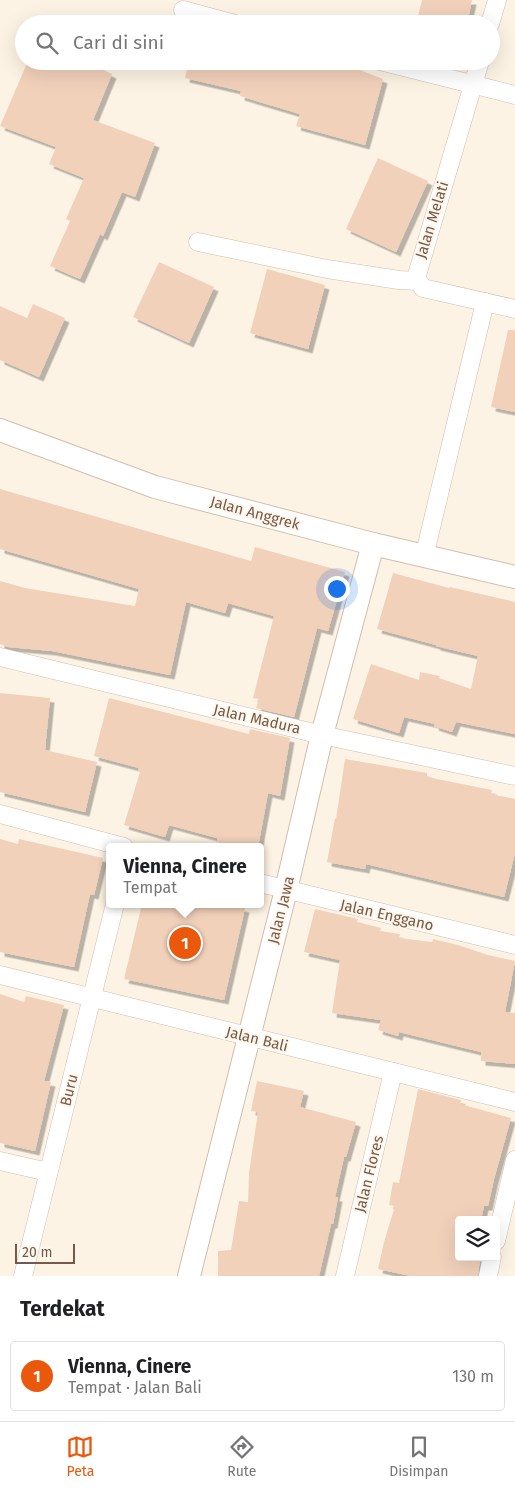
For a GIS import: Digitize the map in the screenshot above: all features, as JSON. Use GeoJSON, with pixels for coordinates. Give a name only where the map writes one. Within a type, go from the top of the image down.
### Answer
{"type":"FeatureCollection","features":[{"type":"Feature","properties":{"kind":"street"},"geometry":{"type":"LineString","coordinates":[[493,15],[497,0]]}},
{"type":"Feature","properties":{"kind":"street"},"geometry":{"type":"LineString","coordinates":[[183,10],[202,15]]}},
{"type":"Feature","properties":{"kind":"street"},"geometry":{"type":"LineString","coordinates":[[415,70],[515,95]]}},
{"type":"Feature","properties":{"kind":"street","name":"Jalan Melati"},"geometry":{"type":"LineString","coordinates":[[477,70],[417,271],[418,281],[423,288],[515,309]]}},
{"type":"Feature","properties":{"kind":"street"},"geometry":{"type":"LineString","coordinates":[[198,242],[327,269],[418,281]]}},
{"type":"Feature","properties":{"kind":"street"},"geometry":{"type":"LineString","coordinates":[[424,557],[485,302]]}},
{"type":"Feature","properties":{"kind":"street","name":"Jalan Anggrek"},"geometry":{"type":"LineString","coordinates":[[0,430],[155,487],[424,557],[515,577]]}},
{"type":"Feature","properties":{"kind":"street","name":"Jalan Jawa"},"geometry":{"type":"LineString","coordinates":[[189,1276],[286,890],[322,734],[373,544]]}},
{"type":"Feature","properties":{"kind":"street","name":"Jalan Madura"},"geometry":{"type":"LineString","coordinates":[[0,657],[322,734],[515,776]]}},
{"type":"Feature","properties":{"kind":"street"},"geometry":{"type":"LineString","coordinates":[[0,814],[109,843]]}},
{"type":"Feature","properties":{"kind":"street","name":"Jalan Enggano"},"geometry":{"type":"LineString","coordinates":[[264,885],[515,945]]}},
{"type":"Feature","properties":{"kind":"street","name":"Buru"},"geometry":{"type":"LineString","coordinates":[[23,1276],[114,908]]}},
{"type":"Feature","properties":{"kind":"street","name":"Jalan Bali"},"geometry":{"type":"LineString","coordinates":[[0,975],[515,1102]]}},
{"type":"Feature","properties":{"kind":"street","name":"Jalan Flores"},"geometry":{"type":"LineString","coordinates":[[344,1276],[394,1072]]}},
{"type":"Feature","properties":{"kind":"street"},"geometry":{"type":"LineString","coordinates":[[500,1223],[515,1160]]}},
{"type":"Feature","properties":{"kind":"street"},"geometry":{"type":"LineString","coordinates":[[0,1161],[48,1172]]}},
{"type":"Feature","properties":{"kind":"street"},"geometry":{"type":"LineString","coordinates":[[488,1276],[491,1261]]}},
{"type":"Feature","properties":{"kind":"building"},"geometry":{"type":"Polygon","coordinates":[[[422,0],[472,0],[469,15],[418,15],[422,0]]]}},
{"type":"Feature","properties":{"kind":"building"},"geometry":{"type":"Polygon","coordinates":[[[24,70],[103,70],[112,74],[93,120],[155,143],[135,197],[122,192],[103,236],[100,234],[80,279],[50,266],[70,221],[66,219],[84,178],[49,164],[56,147],[0,126],[24,70]]]}},
{"type":"Feature","properties":{"kind":"building"},"geometry":{"type":"Polygon","coordinates":[[[187,70],[360,70],[383,79],[365,145],[296,126],[300,114],[240,96],[241,91],[185,78],[187,70]]]}},
{"type":"Feature","properties":{"kind":"building"},"geometry":{"type":"Polygon","coordinates":[[[378,158],[428,181],[396,252],[346,229],[378,158]]]}},
{"type":"Feature","properties":{"kind":"building"},"geometry":{"type":"Polygon","coordinates":[[[159,262],[214,287],[189,343],[133,317],[159,262]]]}},
{"type":"Feature","properties":{"kind":"building"},"geometry":{"type":"Polygon","coordinates":[[[267,269],[325,285],[308,349],[250,333],[267,269]]]}},
{"type":"Feature","properties":{"kind":"building"},"geometry":{"type":"Polygon","coordinates":[[[33,304],[65,318],[39,377],[0,360],[0,306],[27,318],[33,304]]]}},
{"type":"Feature","properties":{"kind":"building"},"geometry":{"type":"Polygon","coordinates":[[[508,330],[515,330],[515,412],[491,407],[508,330]]]}},
{"type":"Feature","properties":{"kind":"building"},"geometry":{"type":"Polygon","coordinates":[[[0,489],[251,561],[255,547],[345,572],[328,631],[317,628],[294,717],[256,708],[259,699],[253,698],[274,616],[228,603],[225,613],[186,602],[170,675],[52,651],[8,647],[0,644],[0,581],[25,588],[135,606],[139,589],[0,549],[0,489]]]}},
{"type":"Feature","properties":{"kind":"building"},"geometry":{"type":"Polygon","coordinates":[[[393,573],[449,588],[515,602],[515,734],[456,722],[452,732],[434,726],[435,724],[404,717],[399,733],[353,719],[371,664],[419,680],[420,672],[440,676],[439,678],[471,689],[478,656],[377,629],[393,573]]]}},
{"type":"Feature","properties":{"kind":"building"},"geometry":{"type":"Polygon","coordinates":[[[0,693],[50,698],[45,750],[97,762],[85,812],[0,792],[0,693]]]}},
{"type":"Feature","properties":{"kind":"building"},"geometry":{"type":"Polygon","coordinates":[[[109,698],[249,734],[250,729],[290,738],[280,796],[268,793],[259,843],[221,843],[217,842],[217,838],[169,825],[165,837],[124,825],[140,772],[138,771],[139,768],[94,756],[109,698]]]}},
{"type":"Feature","properties":{"kind":"building"},"geometry":{"type":"Polygon","coordinates":[[[345,759],[427,773],[427,777],[492,790],[491,794],[515,799],[515,853],[504,897],[366,864],[365,869],[327,862],[345,759]]]}},
{"type":"Feature","properties":{"kind":"building"},"geometry":{"type":"Polygon","coordinates":[[[0,839],[18,844],[19,839],[103,858],[94,895],[90,894],[74,967],[0,952],[0,839]]]}},
{"type":"Feature","properties":{"kind":"building"},"geometry":{"type":"Polygon","coordinates":[[[141,908],[245,908],[224,1000],[124,979],[141,908]]]}},
{"type":"Feature","properties":{"kind":"building"},"geometry":{"type":"Polygon","coordinates":[[[315,909],[358,919],[357,922],[381,928],[380,931],[400,934],[399,938],[432,942],[433,939],[515,961],[505,1012],[515,1013],[515,1064],[481,1061],[481,1052],[399,1032],[398,1036],[378,1030],[381,1020],[332,1013],[340,960],[304,952],[315,909]]]}},
{"type":"Feature","properties":{"kind":"building"},"geometry":{"type":"Polygon","coordinates":[[[0,994],[24,1002],[26,996],[64,1005],[44,1081],[51,1082],[35,1151],[0,1143],[0,994]]]}},
{"type":"Feature","properties":{"kind":"building"},"geometry":{"type":"Polygon","coordinates":[[[257,1081],[304,1091],[300,1107],[356,1122],[346,1157],[344,1157],[335,1197],[338,1197],[333,1224],[331,1224],[319,1276],[218,1276],[218,1251],[231,1250],[239,1201],[248,1202],[249,1173],[258,1112],[251,1111],[257,1081]]]}},
{"type":"Feature","properties":{"kind":"building"},"geometry":{"type":"Polygon","coordinates":[[[418,1089],[461,1100],[460,1104],[511,1118],[488,1206],[484,1206],[482,1216],[455,1216],[455,1261],[480,1261],[478,1276],[411,1276],[378,1269],[395,1206],[389,1205],[393,1182],[399,1183],[418,1089]]]}},
{"type":"Feature","properties":{"kind":"place","name":"Vienna, Cinere"},"geometry":{"type":"Point","coordinates":[185,943]}}]}
